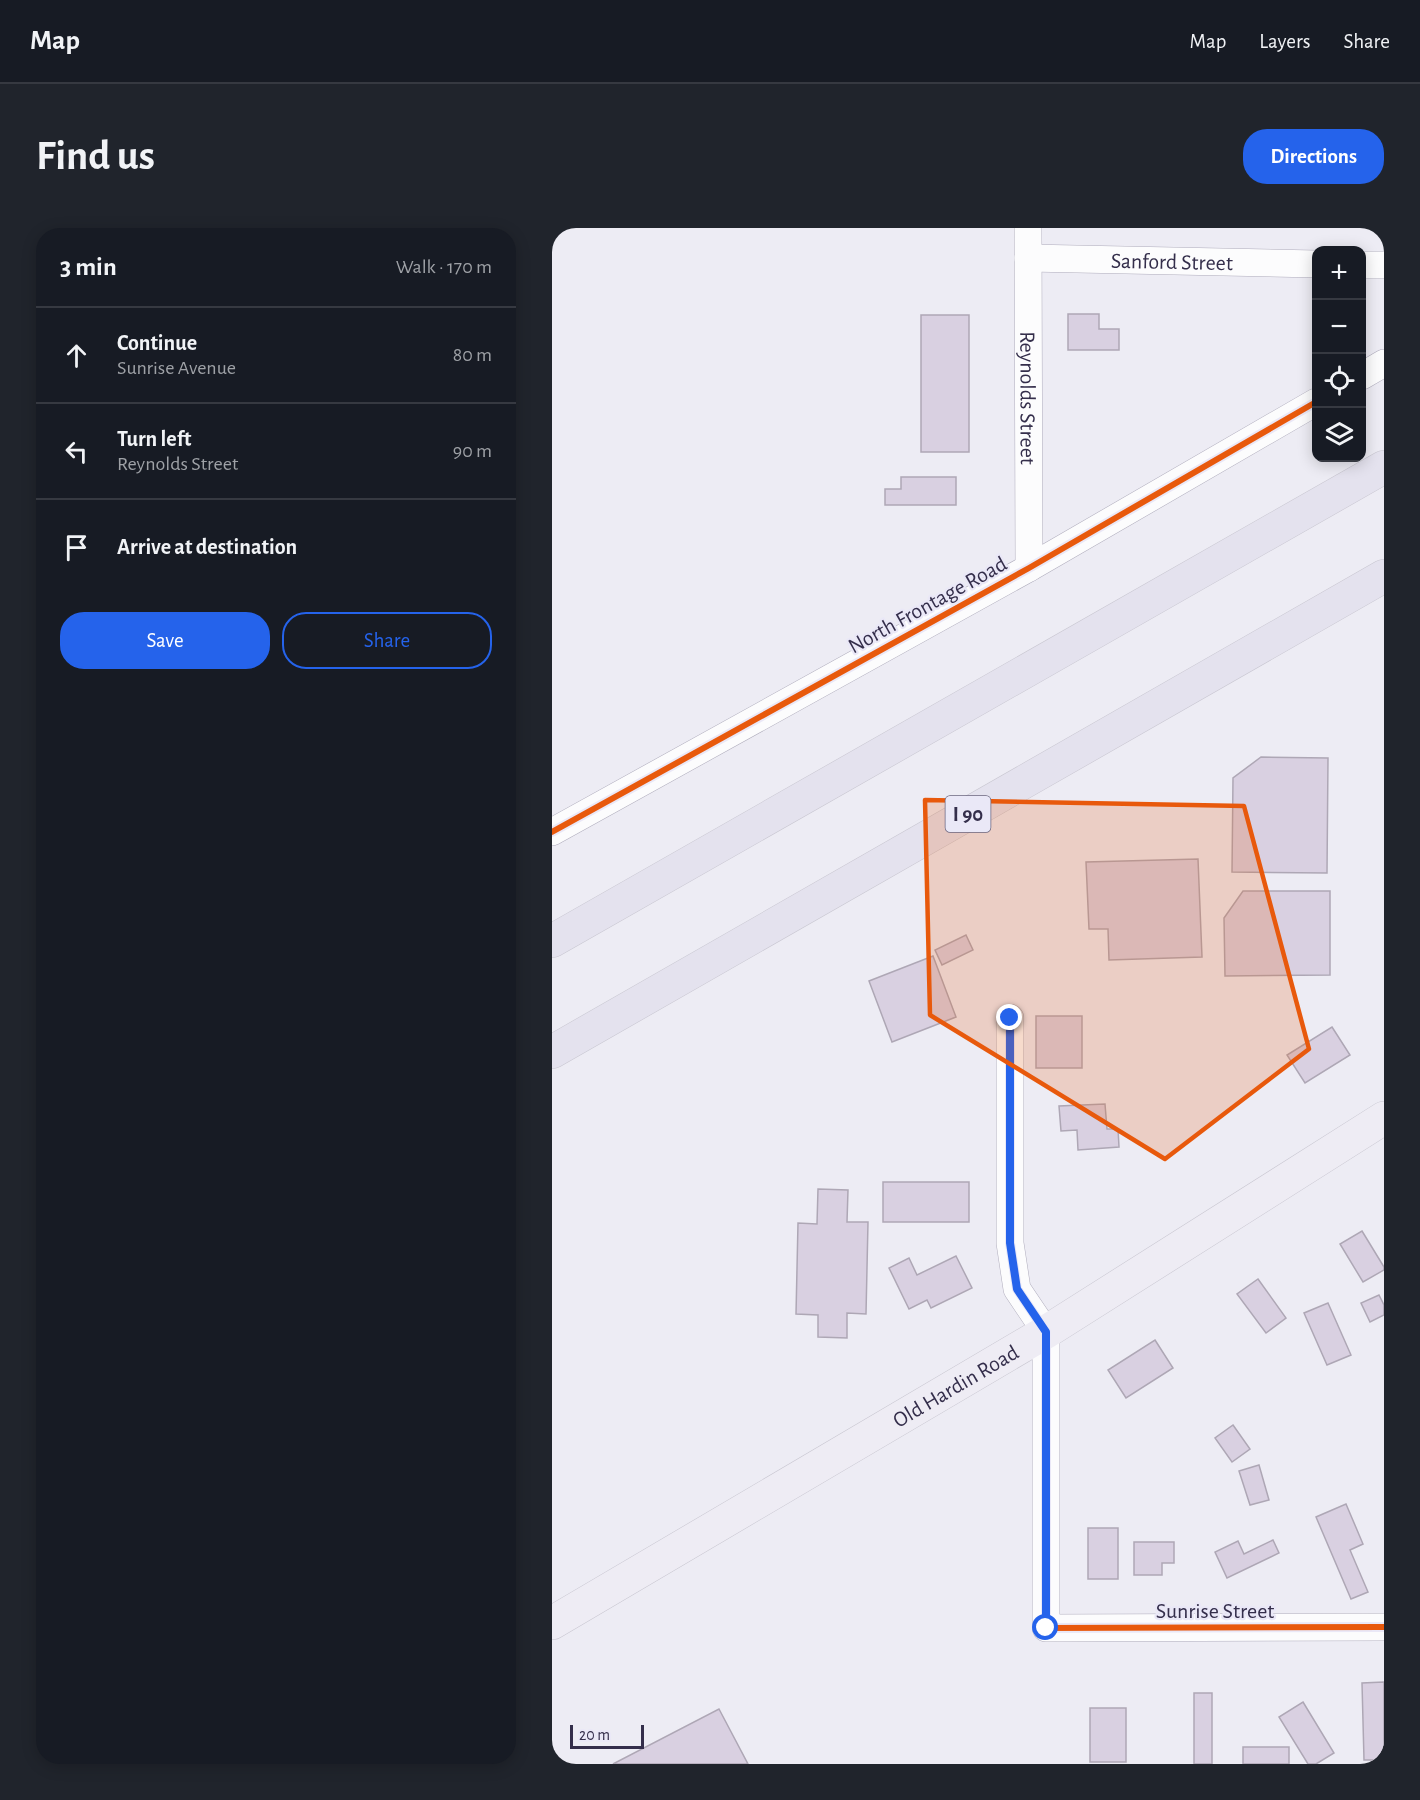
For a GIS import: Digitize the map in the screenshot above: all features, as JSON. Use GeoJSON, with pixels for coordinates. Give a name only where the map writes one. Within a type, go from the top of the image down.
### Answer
{"type":"FeatureCollection","features":[{"type":"Feature","properties":{"kind":"highway"},"geometry":{"type":"LineString","coordinates":[[552,940],[1384,467]]}},
{"type":"Feature","properties":{"kind":"highway","name":"I 90"},"geometry":{"type":"LineString","coordinates":[[552,1052],[1384,576]]}},
{"type":"Feature","properties":{"kind":"main road","name":"Old Hardin Road"},"geometry":{"type":"LineString","coordinates":[[552,1623],[1046,1332],[1384,1118]]}},
{"type":"Feature","properties":{"kind":"street","name":"Reynolds Street"},"geometry":{"type":"LineString","coordinates":[[1028,228],[1029,568]]}},
{"type":"Feature","properties":{"kind":"street","name":"Sanford Street"},"geometry":{"type":"LineString","coordinates":[[1028,258],[1312,264]]}},
{"type":"Feature","properties":{"kind":"street"},"geometry":{"type":"LineString","coordinates":[[1366,265],[1384,265]]}},
{"type":"Feature","properties":{"kind":"street"},"geometry":{"type":"LineString","coordinates":[[1366,374],[1384,363]]}},
{"type":"Feature","properties":{"kind":"street","name":"North Frontage Road"},"geometry":{"type":"LineString","coordinates":[[552,832],[1029,568],[1312,405]]}},
{"type":"Feature","properties":{"kind":"street"},"geometry":{"type":"LineString","coordinates":[[1010,1018],[1010,1243],[1017,1289],[1046,1332]]}},
{"type":"Feature","properties":{"kind":"street","name":"Sunrise Street"},"geometry":{"type":"LineString","coordinates":[[1046,1332],[1046,1628],[1384,1628]]}},
{"type":"Feature","properties":{"kind":"highlighted area"},"geometry":{"type":"Polygon","coordinates":[[[925,800],[1244,806],[1309,1049],[1165,1159],[930,1015],[925,800]]]}},
{"type":"Feature","properties":{"kind":"building"},"geometry":{"type":"Polygon","coordinates":[[[1068,314],[1099,314],[1099,329],[1119,329],[1119,350],[1068,350],[1068,314]]]}},
{"type":"Feature","properties":{"kind":"building"},"geometry":{"type":"Polygon","coordinates":[[[921,315],[969,315],[969,452],[921,452],[921,315]]]}},
{"type":"Feature","properties":{"kind":"building"},"geometry":{"type":"Polygon","coordinates":[[[901,477],[956,477],[956,505],[885,505],[885,489],[901,489],[901,477]]]}},
{"type":"Feature","properties":{"kind":"building"},"geometry":{"type":"Polygon","coordinates":[[[1261,757],[1328,758],[1327,873],[1232,872],[1233,778],[1261,757]]]}},
{"type":"Feature","properties":{"kind":"building"},"geometry":{"type":"Polygon","coordinates":[[[1198,859],[1202,957],[1109,960],[1108,929],[1089,929],[1086,862],[1198,859]]]}},
{"type":"Feature","properties":{"kind":"building"},"geometry":{"type":"Polygon","coordinates":[[[1243,891],[1330,891],[1330,975],[1225,976],[1224,918],[1243,891]]]}},
{"type":"Feature","properties":{"kind":"building"},"geometry":{"type":"Polygon","coordinates":[[[966,935],[973,950],[942,965],[935,950],[966,935]]]}},
{"type":"Feature","properties":{"kind":"building"},"geometry":{"type":"Polygon","coordinates":[[[933,956],[956,1017],[892,1042],[869,981],[933,956]]]}},
{"type":"Feature","properties":{"kind":"building"},"geometry":{"type":"Polygon","coordinates":[[[1036,1016],[1082,1016],[1082,1068],[1036,1068],[1036,1016]]]}},
{"type":"Feature","properties":{"kind":"building"},"geometry":{"type":"Polygon","coordinates":[[[1332,1027],[1350,1055],[1305,1083],[1287,1055],[1332,1027]]]}},
{"type":"Feature","properties":{"kind":"building"},"geometry":{"type":"Polygon","coordinates":[[[1105,1104],[1107,1129],[1118,1129],[1119,1147],[1078,1150],[1077,1130],[1061,1131],[1059,1106],[1105,1104]]]}},
{"type":"Feature","properties":{"kind":"building"},"geometry":{"type":"Polygon","coordinates":[[[883,1182],[969,1182],[969,1222],[883,1222],[883,1182]]]}},
{"type":"Feature","properties":{"kind":"building"},"geometry":{"type":"Polygon","coordinates":[[[818,1189],[848,1190],[847,1222],[868,1222],[866,1314],[847,1313],[847,1338],[818,1337],[818,1315],[796,1314],[798,1223],[817,1224],[818,1189]]]}},
{"type":"Feature","properties":{"kind":"building"},"geometry":{"type":"Polygon","coordinates":[[[1362,1231],[1384,1267],[1384,1270],[1363,1282],[1340,1244],[1362,1231]]]}},
{"type":"Feature","properties":{"kind":"building"},"geometry":{"type":"Polygon","coordinates":[[[956,1256],[972,1288],[931,1308],[927,1300],[909,1309],[889,1268],[909,1258],[917,1275],[956,1256]]]}},
{"type":"Feature","properties":{"kind":"building"},"geometry":{"type":"Polygon","coordinates":[[[1258,1279],[1286,1318],[1266,1333],[1237,1294],[1258,1279]]]}},
{"type":"Feature","properties":{"kind":"building"},"geometry":{"type":"Polygon","coordinates":[[[1379,1295],[1384,1305],[1384,1315],[1370,1322],[1361,1303],[1379,1295]]]}},
{"type":"Feature","properties":{"kind":"building"},"geometry":{"type":"Polygon","coordinates":[[[1328,1303],[1351,1355],[1327,1365],[1304,1313],[1328,1303]]]}},
{"type":"Feature","properties":{"kind":"building"},"geometry":{"type":"Polygon","coordinates":[[[1155,1340],[1173,1368],[1126,1398],[1108,1370],[1155,1340]]]}},
{"type":"Feature","properties":{"kind":"building"},"geometry":{"type":"Polygon","coordinates":[[[1233,1425],[1250,1449],[1232,1462],[1215,1438],[1233,1425]]]}},
{"type":"Feature","properties":{"kind":"building"},"geometry":{"type":"Polygon","coordinates":[[[1259,1465],[1269,1500],[1250,1505],[1239,1471],[1259,1465]]]}},
{"type":"Feature","properties":{"kind":"building"},"geometry":{"type":"Polygon","coordinates":[[[1346,1504],[1363,1544],[1350,1550],[1368,1592],[1351,1599],[1316,1517],[1346,1504]]]}},
{"type":"Feature","properties":{"kind":"building"},"geometry":{"type":"Polygon","coordinates":[[[1088,1528],[1118,1528],[1118,1579],[1088,1579],[1088,1528]]]}},
{"type":"Feature","properties":{"kind":"building"},"geometry":{"type":"Polygon","coordinates":[[[1273,1540],[1279,1553],[1227,1578],[1215,1552],[1238,1541],[1244,1554],[1273,1540]]]}},
{"type":"Feature","properties":{"kind":"building"},"geometry":{"type":"Polygon","coordinates":[[[1134,1542],[1174,1542],[1174,1563],[1162,1563],[1162,1575],[1134,1575],[1134,1542]]]}},
{"type":"Feature","properties":{"kind":"building"},"geometry":{"type":"Polygon","coordinates":[[[1384,1682],[1384,1760],[1364,1760],[1362,1683],[1384,1682]]]}},
{"type":"Feature","properties":{"kind":"building"},"geometry":{"type":"Polygon","coordinates":[[[1194,1693],[1212,1693],[1212,1764],[1194,1764],[1194,1693]]]}},
{"type":"Feature","properties":{"kind":"building"},"geometry":{"type":"Polygon","coordinates":[[[1303,1702],[1334,1753],[1316,1764],[1308,1764],[1279,1717],[1303,1702]]]}},
{"type":"Feature","properties":{"kind":"building"},"geometry":{"type":"Polygon","coordinates":[[[1090,1708],[1126,1708],[1126,1762],[1090,1762],[1090,1708]]]}},
{"type":"Feature","properties":{"kind":"building"},"geometry":{"type":"Polygon","coordinates":[[[719,1709],[748,1764],[613,1764],[719,1709]]]}},
{"type":"Feature","properties":{"kind":"building"},"geometry":{"type":"Polygon","coordinates":[[[1243,1747],[1289,1747],[1289,1764],[1243,1764],[1243,1747]]]}},
{"type":"Feature","properties":{"kind":"cycle path"},"geometry":{"type":"LineString","coordinates":[[552,832],[1029,568],[1312,404]]}},
{"type":"Feature","properties":{"kind":"cycle path"},"geometry":{"type":"LineString","coordinates":[[1010,1018],[1010,1243],[1017,1289],[1046,1332],[1046,1628],[1384,1627]]}},
{"type":"Feature","properties":{"kind":"route"},"geometry":{"type":"LineString","coordinates":[[1010,1018],[1010,1243],[1017,1289],[1046,1332],[1046,1628]]}}]}
